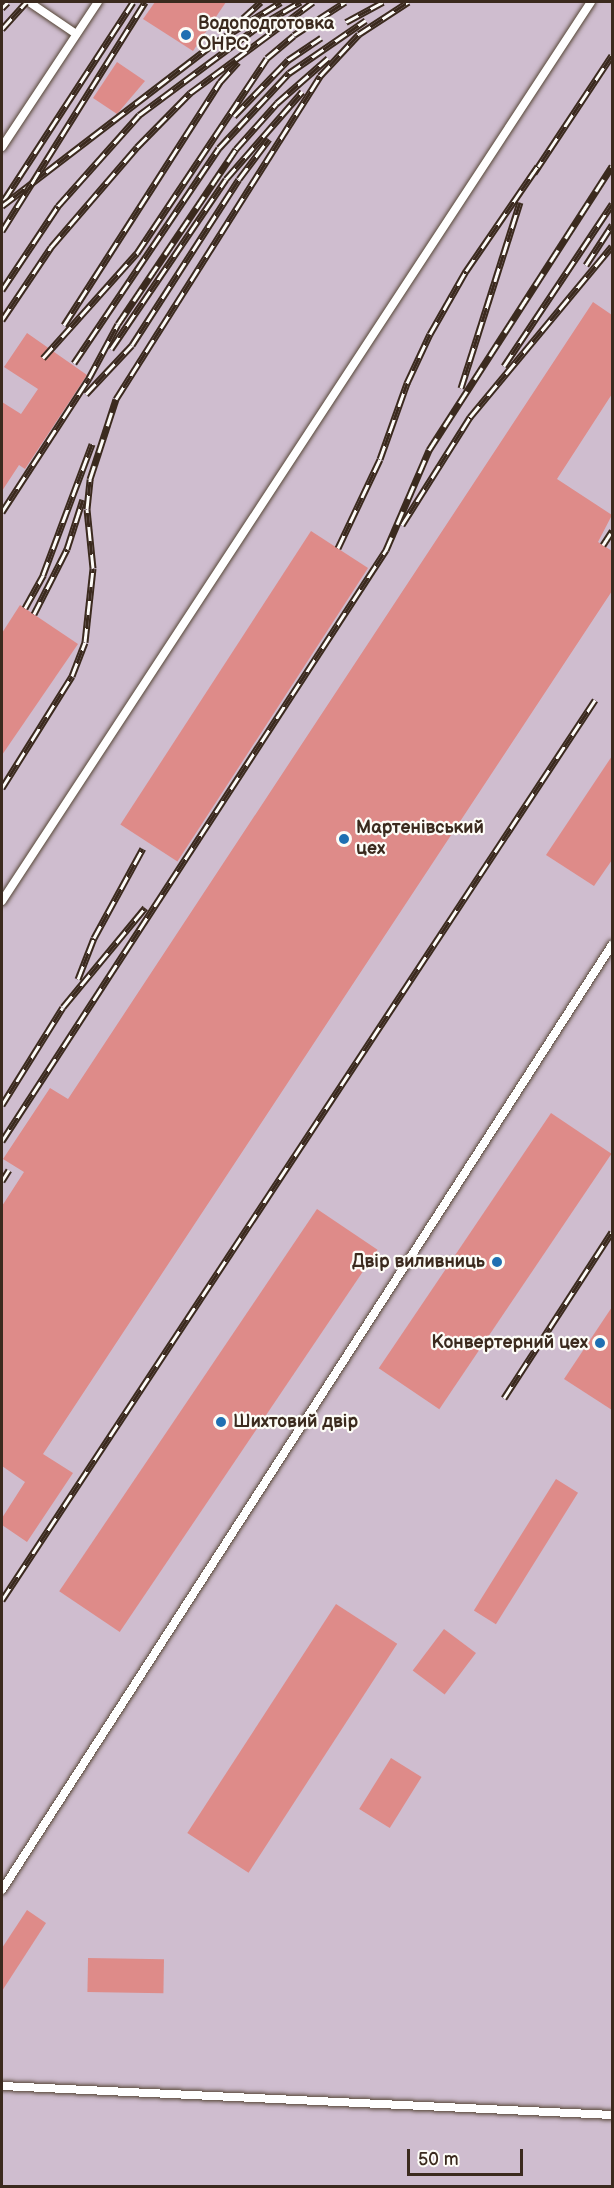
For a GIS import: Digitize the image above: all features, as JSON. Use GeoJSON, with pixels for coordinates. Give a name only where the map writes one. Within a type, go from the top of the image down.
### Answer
{"type":"FeatureCollection","features":[{"type":"Feature","properties":{"kind":"lane"},"geometry":{"type":"LineString","coordinates":[[29,2],[76,34]]}},
{"type":"Feature","properties":{"kind":"lane"},"geometry":{"type":"LineString","coordinates":[[2,147],[98,2]]}},
{"type":"Feature","properties":{"kind":"lane"},"geometry":{"type":"LineString","coordinates":[[2,901],[591,2]]}},
{"type":"Feature","properties":{"kind":"lane"},"geometry":{"type":"LineString","coordinates":[[2,1890],[612,945]]}},
{"type":"Feature","properties":{"kind":"lane"},"geometry":{"type":"LineString","coordinates":[[2,2086],[612,2115]]}},
{"type":"Feature","properties":{"kind":"shaded area"},"geometry":{"type":"Polygon","coordinates":[[[2,2],[612,2],[612,2186],[2,2186],[2,2]]]}},
{"type":"Feature","properties":{"kind":"building","name":"Водоподготовка ОНРС"},"geometry":{"type":"Polygon","coordinates":[[[155,2],[226,2],[193,51],[143,19],[155,2]]]}},
{"type":"Feature","properties":{"kind":"building"},"geometry":{"type":"Polygon","coordinates":[[[117,62],[145,81],[117,114],[93,98],[117,62]]]}},
{"type":"Feature","properties":{"kind":"building","name":"Мартенівський цех"},"geometry":{"type":"Polygon","coordinates":[[[593,302],[612,315],[612,394],[557,479],[612,515],[598,542],[612,551],[612,591],[43,1454],[73,1473],[27,1542],[2,1525],[2,1518],[25,1482],[2,1466],[2,1206],[24,1172],[3,1159],[50,1088],[68,1099],[593,302]]]}},
{"type":"Feature","properties":{"kind":"building"},"geometry":{"type":"Polygon","coordinates":[[[27,333],[87,375],[25,469],[19,465],[2,491],[2,402],[21,414],[38,389],[4,367],[27,333]]]}},
{"type":"Feature","properties":{"kind":"building"},"geometry":{"type":"Polygon","coordinates":[[[311,531],[368,568],[177,862],[120,825],[311,531]]]}},
{"type":"Feature","properties":{"kind":"building"},"geometry":{"type":"Polygon","coordinates":[[[20,605],[78,644],[2,755],[2,633],[20,605]]]}},
{"type":"Feature","properties":{"kind":"building"},"geometry":{"type":"Polygon","coordinates":[[[612,756],[612,860],[594,886],[546,855],[612,756]]]}},
{"type":"Feature","properties":{"kind":"building","name":"Двір виливниць"},"geometry":{"type":"Polygon","coordinates":[[[551,1113],[612,1154],[439,1409],[379,1368],[551,1113]]]}},
{"type":"Feature","properties":{"kind":"building","name":"Шихтовий двір"},"geometry":{"type":"Polygon","coordinates":[[[317,1209],[378,1250],[120,1632],[59,1591],[317,1209]]]}},
{"type":"Feature","properties":{"kind":"building","name":"Конвертерний цех"},"geometry":{"type":"Polygon","coordinates":[[[612,1307],[612,1410],[564,1379],[612,1307]]]}},
{"type":"Feature","properties":{"kind":"building"},"geometry":{"type":"Polygon","coordinates":[[[556,1479],[578,1493],[496,1624],[474,1610],[556,1479]]]}},
{"type":"Feature","properties":{"kind":"building"},"geometry":{"type":"Polygon","coordinates":[[[336,1604],[397,1644],[249,1873],[187,1833],[336,1604]]]}},
{"type":"Feature","properties":{"kind":"building"},"geometry":{"type":"Polygon","coordinates":[[[444,1629],[476,1653],[445,1695],[413,1671],[444,1629]]]}},
{"type":"Feature","properties":{"kind":"building"},"geometry":{"type":"Polygon","coordinates":[[[391,1758],[422,1777],[390,1828],[359,1809],[391,1758]]]}},
{"type":"Feature","properties":{"kind":"building"},"geometry":{"type":"Polygon","coordinates":[[[27,1910],[46,1923],[2,1991],[2,1948],[27,1910]]]}},
{"type":"Feature","properties":{"kind":"building"},"geometry":{"type":"Polygon","coordinates":[[[88,1958],[164,1959],[163,1993],[87,1992],[88,1958]]]}},
{"type":"Feature","properties":{"kind":"railway"},"geometry":{"type":"LineString","coordinates":[[2,8],[8,2]]}},
{"type":"Feature","properties":{"kind":"railway"},"geometry":{"type":"LineString","coordinates":[[2,29],[26,2]]}},
{"type":"Feature","properties":{"kind":"railway"},"geometry":{"type":"LineString","coordinates":[[4,200],[133,2]]}},
{"type":"Feature","properties":{"kind":"railway"},"geometry":{"type":"LineString","coordinates":[[2,231],[145,2]]}},
{"type":"Feature","properties":{"kind":"railway"},"geometry":{"type":"LineString","coordinates":[[243,18],[261,2]]}},
{"type":"Feature","properties":{"kind":"railway"},"geometry":{"type":"LineString","coordinates":[[2,206],[216,42],[281,2]]}},
{"type":"Feature","properties":{"kind":"railway"},"geometry":{"type":"LineString","coordinates":[[2,290],[58,206],[139,115],[259,26],[300,2]]}},
{"type":"Feature","properties":{"kind":"railway"},"geometry":{"type":"LineString","coordinates":[[2,320],[51,247],[137,147],[190,93],[313,2]]}},
{"type":"Feature","properties":{"kind":"railway"},"geometry":{"type":"LineString","coordinates":[[43,358],[137,253],[267,58],[294,35],[345,2]]}},
{"type":"Feature","properties":{"kind":"railway"},"geometry":{"type":"LineString","coordinates":[[346,22],[383,2]]}},
{"type":"Feature","properties":{"kind":"railway"},"geometry":{"type":"LineString","coordinates":[[2,788],[72,676],[85,642],[93,568],[87,509],[90,479],[116,399],[320,76],[359,34],[408,2]]}},
{"type":"Feature","properties":{"kind":"railway"},"geometry":{"type":"LineString","coordinates":[[74,363],[219,148],[289,73],[366,20]]}},
{"type":"Feature","properties":{"kind":"railway"},"geometry":{"type":"LineString","coordinates":[[234,116],[288,60],[321,38]]}},
{"type":"Feature","properties":{"kind":"railway"},"geometry":{"type":"LineString","coordinates":[[534,173],[612,55]]}},
{"type":"Feature","properties":{"kind":"railway"},"geometry":{"type":"LineString","coordinates":[[2,512],[89,378],[118,324],[236,149],[277,103],[328,58]]}},
{"type":"Feature","properties":{"kind":"railway"},"geometry":{"type":"LineString","coordinates":[[64,325],[220,82],[238,62]]}},
{"type":"Feature","properties":{"kind":"railway"},"geometry":{"type":"LineString","coordinates":[[111,349],[226,179],[302,92]]}},
{"type":"Feature","properties":{"kind":"railway"},"geometry":{"type":"LineString","coordinates":[[86,394],[132,345],[239,179],[269,139]]}},
{"type":"Feature","properties":{"kind":"railway"},"geometry":{"type":"LineString","coordinates":[[338,548],[380,459],[407,383],[430,334],[466,271],[538,166]]}},
{"type":"Feature","properties":{"kind":"railway"},"geometry":{"type":"LineString","coordinates":[[2,1141],[386,550],[429,450],[612,166]]}},
{"type":"Feature","properties":{"kind":"railway"},"geometry":{"type":"LineString","coordinates":[[461,388],[520,202]]}},
{"type":"Feature","properties":{"kind":"railway"},"geometry":{"type":"LineString","coordinates":[[504,366],[612,204]]}},
{"type":"Feature","properties":{"kind":"railway"},"geometry":{"type":"LineString","coordinates":[[586,265],[612,225]]}},
{"type":"Feature","properties":{"kind":"railway"},"geometry":{"type":"LineString","coordinates":[[402,525],[470,417],[612,246]]}},
{"type":"Feature","properties":{"kind":"railway"},"geometry":{"type":"LineString","coordinates":[[25,608],[43,575],[92,444]]}},
{"type":"Feature","properties":{"kind":"railway"},"geometry":{"type":"LineString","coordinates":[[34,614],[67,549],[83,499]]}},
{"type":"Feature","properties":{"kind":"railway"},"geometry":{"type":"LineString","coordinates":[[603,545],[612,531]]}},
{"type":"Feature","properties":{"kind":"railway"},"geometry":{"type":"LineString","coordinates":[[2,1600],[595,700]]}},
{"type":"Feature","properties":{"kind":"railway"},"geometry":{"type":"LineString","coordinates":[[78,979],[94,938],[143,848]]}},
{"type":"Feature","properties":{"kind":"railway"},"geometry":{"type":"LineString","coordinates":[[2,1105],[63,1007],[145,908]]}},
{"type":"Feature","properties":{"kind":"railway"},"geometry":{"type":"LineString","coordinates":[[2,1181],[9,1170]]}},
{"type":"Feature","properties":{"kind":"railway"},"geometry":{"type":"LineString","coordinates":[[504,1398],[612,1232]]}},
{"type":"Feature","properties":{"kind":"place","name":"Водоподготовка ОНРС"},"geometry":{"type":"Point","coordinates":[186,35]}},
{"type":"Feature","properties":{"kind":"place","name":"Мартенівський цех"},"geometry":{"type":"Point","coordinates":[344,839]}},
{"type":"Feature","properties":{"kind":"place","name":"Двір виливниць"},"geometry":{"type":"Point","coordinates":[497,1262]}},
{"type":"Feature","properties":{"kind":"place","name":"Конвертерний цех"},"geometry":{"type":"Point","coordinates":[600,1343]}},
{"type":"Feature","properties":{"kind":"place","name":"Шихтовий двір"},"geometry":{"type":"Point","coordinates":[221,1422]}}]}
